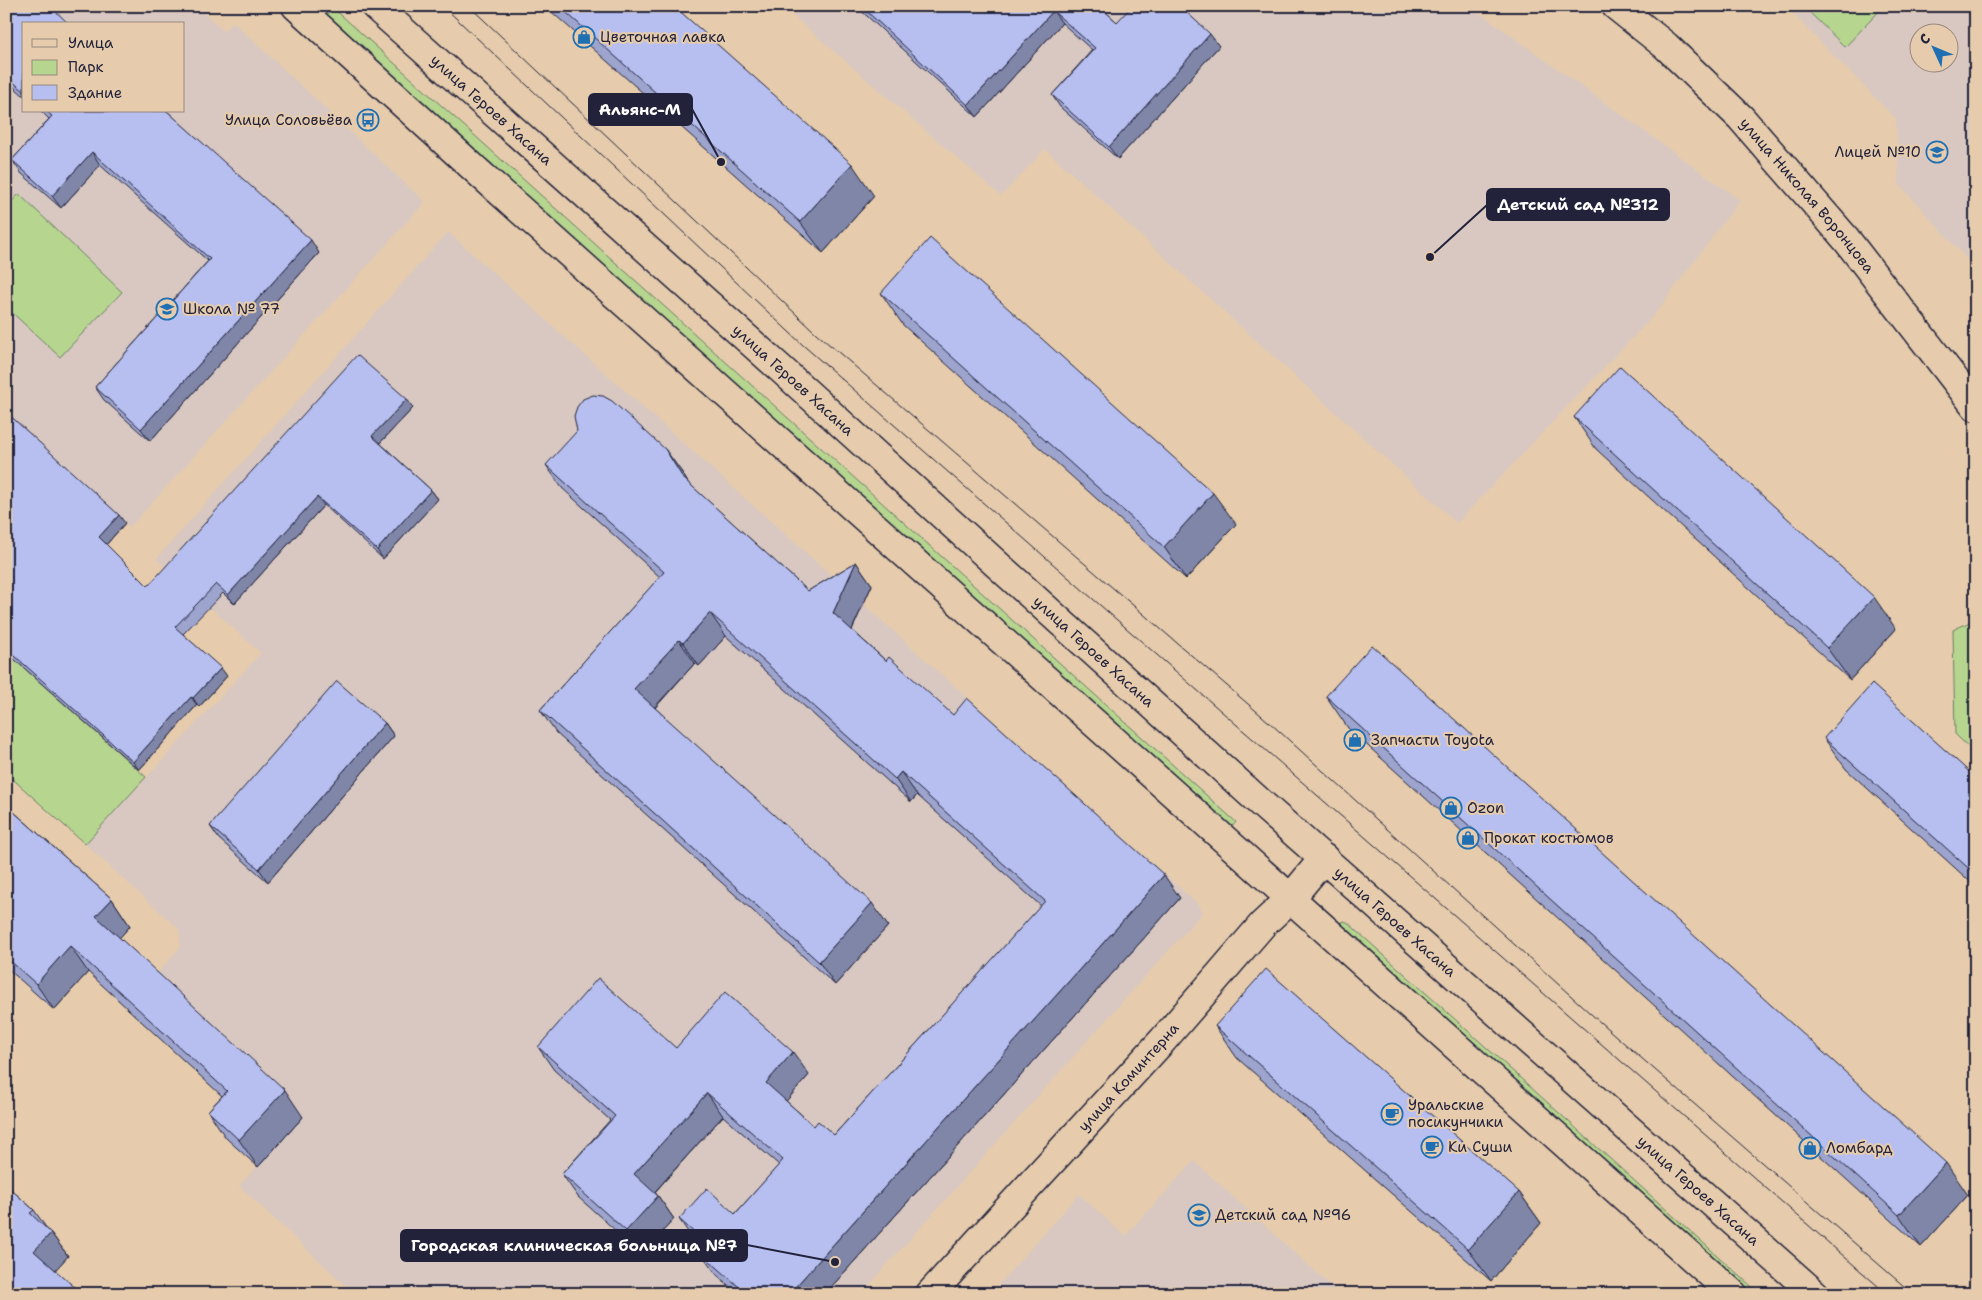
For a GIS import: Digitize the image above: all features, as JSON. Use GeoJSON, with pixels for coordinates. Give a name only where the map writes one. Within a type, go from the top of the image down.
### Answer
{"type":"FeatureCollection","features":[{"type":"Feature","properties":{"kind":"main road"},"geometry":{"type":"LineString","coordinates":[[296,6],[484,178],[1733,1294]]}},
{"type":"Feature","properties":{"kind":"main road","name":"улица Героев Хасана"},"geometry":{"type":"LineString","coordinates":[[375,6],[782,370],[1231,777],[1815,1294]]}},
{"type":"Feature","properties":{"kind":"main road","name":"улица Николая Воронцова"},"geometry":{"type":"LineString","coordinates":[[1616,6],[1666,46],[1741,118],[1846,239],[1976,407]]}},
{"type":"Feature","properties":{"kind":"main road","name":"улица Коминтерна"},"geometry":{"type":"LineString","coordinates":[[930,1294],[1163,1040],[1263,924],[1290,899],[1324,858]]}},
{"type":"Feature","properties":{"kind":"shaded area","name":"Школа № 77"},"geometry":{"type":"Polygon","coordinates":[[[6,6],[211,6],[204,13],[223,31],[233,22],[425,202],[130,527],[6,416],[6,6]]]}},
{"type":"Feature","properties":{"kind":"shaded area"},"geometry":{"type":"Polygon","coordinates":[[[782,6],[1470,6],[1740,200],[1654,315],[1457,523],[1045,149],[1001,196],[782,6]]]}},
{"type":"Feature","properties":{"kind":"shaded area","name":"Лицей №10"},"geometry":{"type":"Polygon","coordinates":[[[1785,6],[1976,6],[1976,269],[1899,184],[1896,119],[1785,6]]]}},
{"type":"Feature","properties":{"kind":"shaded area"},"geometry":{"type":"Polygon","coordinates":[[[448,232],[1200,906],[1202,913],[861,1294],[355,1294],[239,1186],[303,1116],[153,978],[181,946],[179,929],[85,844],[261,653],[156,559],[448,232]]]}},
{"type":"Feature","properties":{"kind":"shaded area","name":"Детский сад №96"},"geometry":{"type":"Polygon","coordinates":[[[1194,1161],[1340,1294],[990,1294],[1079,1194],[1125,1236],[1194,1161]]]}},
{"type":"Feature","properties":{"kind":"green space"},"geometry":{"type":"Polygon","coordinates":[[[316,6],[331,6],[1236,822],[1229,830],[316,6]]]}},
{"type":"Feature","properties":{"kind":"green space"},"geometry":{"type":"Polygon","coordinates":[[[1803,6],[1884,6],[1845,47],[1803,6]]]}},
{"type":"Feature","properties":{"kind":"green space"},"geometry":{"type":"Polygon","coordinates":[[[19,194],[122,292],[60,357],[6,307],[6,208],[19,194]]]}},
{"type":"Feature","properties":{"kind":"green space"},"geometry":{"type":"Polygon","coordinates":[[[1976,619],[1976,754],[1955,734],[1953,630],[1976,619]]]}},
{"type":"Feature","properties":{"kind":"green space"},"geometry":{"type":"Polygon","coordinates":[[[6,652],[146,777],[85,844],[6,773],[6,652]]]}},
{"type":"Feature","properties":{"kind":"green space"},"geometry":{"type":"Polygon","coordinates":[[[1343,921],[1347,922],[1760,1294],[1744,1294],[1338,924],[1343,921]]]}},
{"type":"Feature","properties":{"kind":"building"},"geometry":{"type":"Polygon","coordinates":[[[6,6],[50,6],[67,22],[22,22],[22,89],[6,76],[6,6]]]}},
{"type":"Feature","properties":{"kind":"building"},"geometry":{"type":"Polygon","coordinates":[[[559,6],[674,6],[852,164],[800,222],[559,6]]]}},
{"type":"Feature","properties":{"kind":"building"},"geometry":{"type":"Polygon","coordinates":[[[861,6],[1099,6],[1117,22],[1132,6],[1180,6],[1210,34],[1109,147],[1052,95],[1095,48],[1053,11],[968,105],[861,6]]]}},
{"type":"Feature","properties":{"kind":"building"},"geometry":{"type":"Polygon","coordinates":[[[1976,6],[1976,16],[1966,7],[1976,6]]]}},
{"type":"Feature","properties":{"kind":"building"},"geometry":{"type":"Polygon","coordinates":[[[47,112],[168,112],[311,240],[141,429],[95,387],[210,259],[92,152],[52,196],[12,160],[52,116],[47,112]]]}},
{"type":"Feature","properties":{"kind":"building"},"geometry":{"type":"Polygon","coordinates":[[[930,238],[1213,493],[1164,547],[881,293],[930,238]]]}},
{"type":"Feature","properties":{"kind":"building"},"geometry":{"type":"Polygon","coordinates":[[[357,355],[407,399],[372,436],[431,490],[377,550],[317,497],[228,595],[216,584],[175,627],[221,668],[193,698],[191,697],[133,762],[6,648],[6,412],[119,515],[99,537],[148,586],[357,355]]]}},
{"type":"Feature","properties":{"kind":"building"},"geometry":{"type":"Polygon","coordinates":[[[1620,366],[1874,597],[1827,648],[1574,417],[1620,366]]]}},
{"type":"Feature","properties":{"kind":"building"},"geometry":{"type":"Polygon","coordinates":[[[593,395],[603,396],[612,401],[665,449],[683,478],[808,591],[856,562],[833,613],[886,661],[889,657],[953,715],[967,698],[1164,875],[789,1294],[747,1294],[700,1252],[707,1244],[679,1219],[707,1188],[735,1214],[783,1160],[707,1093],[634,1174],[658,1196],[626,1231],[562,1174],[615,1116],[538,1047],[598,978],[676,1048],[725,992],[793,1052],[766,1083],[814,1126],[818,1121],[834,1135],[1045,901],[901,772],[895,779],[710,613],[683,643],[679,640],[634,689],[872,903],[819,962],[540,710],[664,572],[546,465],[577,431],[574,416],[577,407],[583,399],[593,395]]]}},
{"type":"Feature","properties":{"kind":"building"},"geometry":{"type":"Polygon","coordinates":[[[1372,645],[1946,1163],[1899,1215],[1326,696],[1372,645]]]}},
{"type":"Feature","properties":{"kind":"building"},"geometry":{"type":"Polygon","coordinates":[[[337,681],[385,723],[259,869],[210,826],[337,681]]]}},
{"type":"Feature","properties":{"kind":"building"},"geometry":{"type":"Polygon","coordinates":[[[1872,684],[1976,778],[1976,875],[1824,738],[1872,684]]]}},
{"type":"Feature","properties":{"kind":"building"},"geometry":{"type":"Polygon","coordinates":[[[6,805],[112,899],[96,916],[285,1090],[239,1140],[208,1111],[227,1091],[70,946],[36,984],[6,957],[6,805]]]}},
{"type":"Feature","properties":{"kind":"building"},"geometry":{"type":"Polygon","coordinates":[[[1266,969],[1519,1192],[1468,1249],[1215,1026],[1266,969]]]}},
{"type":"Feature","properties":{"kind":"building"},"geometry":{"type":"Polygon","coordinates":[[[6,1185],[34,1210],[30,1213],[51,1233],[34,1251],[80,1292],[78,1294],[6,1294],[6,1185]]]}},
{"type":"Feature","properties":{"kind":"tram line"},"geometry":{"type":"LineString","coordinates":[[443,6],[804,346],[1887,1294]]}},
{"type":"Feature","properties":{"kind":"tram line"},"geometry":{"type":"LineString","coordinates":[[469,6],[816,333],[1269,722],[1601,1023],[1913,1294]]}},
{"type":"Feature","properties":{"kind":"place","name":"Цветочная лавка"},"geometry":{"type":"Point","coordinates":[584,37]}},
{"type":"Feature","properties":{"kind":"place","name":"Улица Соловьёва"},"geometry":{"type":"Point","coordinates":[368,120]}},
{"type":"Feature","properties":{"kind":"place","name":"Лицей №10"},"geometry":{"type":"Point","coordinates":[1937,152]}},
{"type":"Feature","properties":{"kind":"place","name":"Альянс-М"},"geometry":{"type":"Point","coordinates":[721,162]}},
{"type":"Feature","properties":{"kind":"place","name":"Детский сад №312"},"geometry":{"type":"Point","coordinates":[1430,257]}},
{"type":"Feature","properties":{"kind":"place","name":"Школа № 77"},"geometry":{"type":"Point","coordinates":[167,309]}},
{"type":"Feature","properties":{"kind":"place","name":"Запчасти Toyota"},"geometry":{"type":"Point","coordinates":[1355,740]}},
{"type":"Feature","properties":{"kind":"place","name":"Ozon"},"geometry":{"type":"Point","coordinates":[1451,808]}},
{"type":"Feature","properties":{"kind":"place","name":"Прокат костюмов"},"geometry":{"type":"Point","coordinates":[1468,838]}},
{"type":"Feature","properties":{"kind":"place","name":"Уральские посикунчики"},"geometry":{"type":"Point","coordinates":[1392,1114]}},
{"type":"Feature","properties":{"kind":"place","name":"Ки Суши"},"geometry":{"type":"Point","coordinates":[1432,1147]}},
{"type":"Feature","properties":{"kind":"place","name":"Ломбард"},"geometry":{"type":"Point","coordinates":[1810,1148]}},
{"type":"Feature","properties":{"kind":"place","name":"Детский сад №96"},"geometry":{"type":"Point","coordinates":[1199,1215]}},
{"type":"Feature","properties":{"kind":"place","name":"Городская клиническая больница №7"},"geometry":{"type":"Point","coordinates":[835,1262]}}]}
